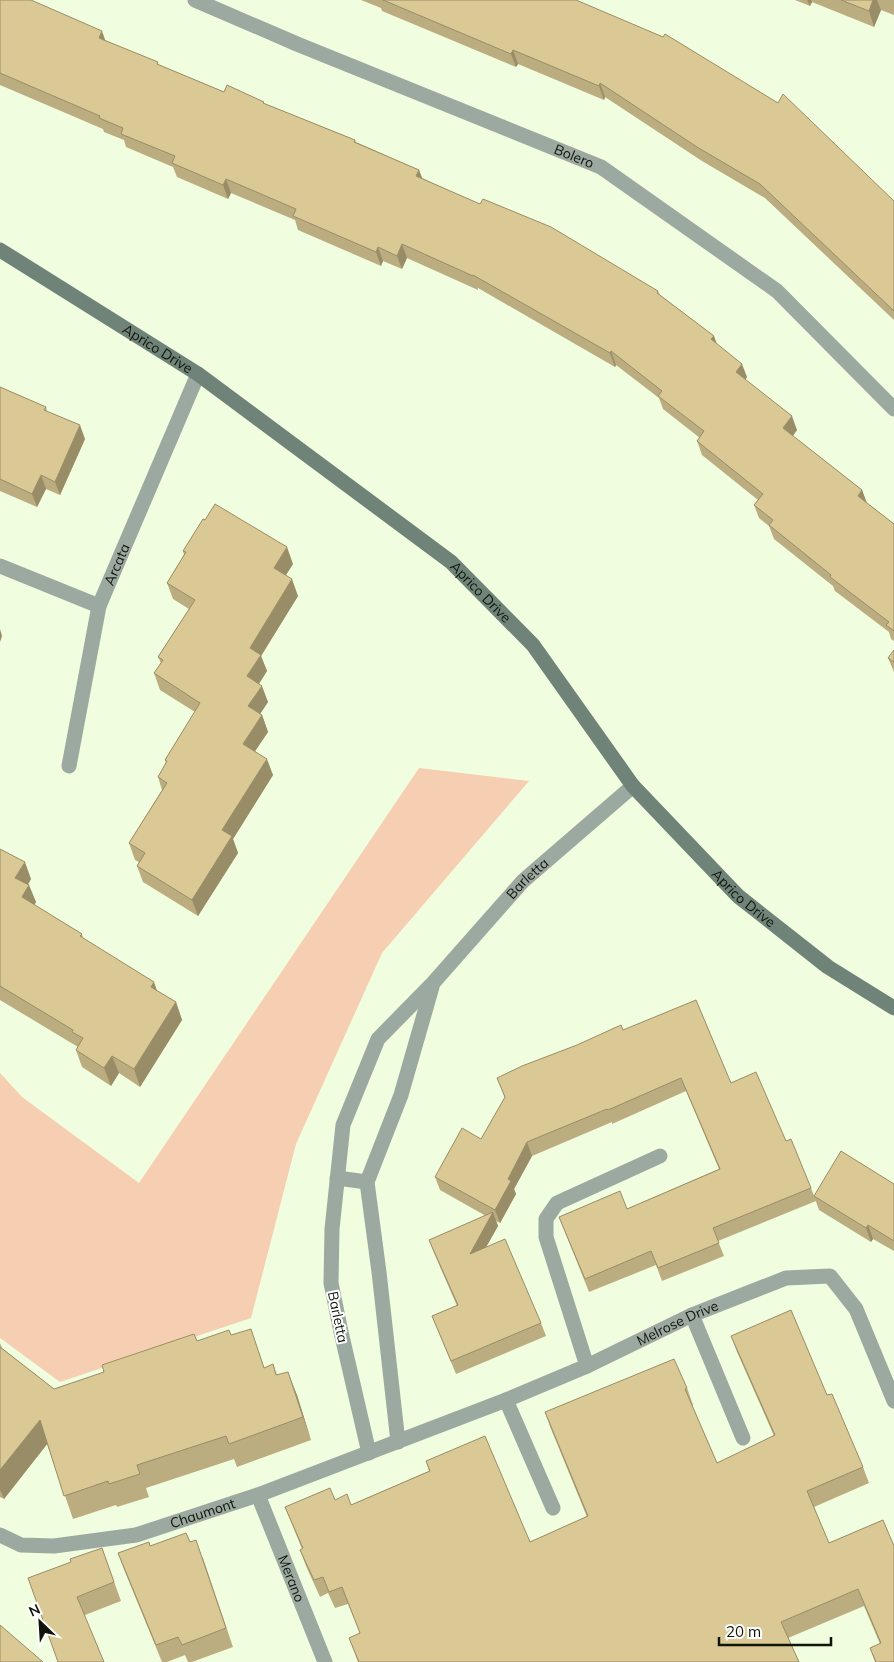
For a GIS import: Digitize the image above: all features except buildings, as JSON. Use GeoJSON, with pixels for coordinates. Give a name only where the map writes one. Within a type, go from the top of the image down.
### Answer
{"type":"FeatureCollection","features":[{"type":"Feature","properties":{"kind":"street","name":"Bolero"},"geometry":{"type":"LineString","coordinates":[[195,0],[297,44],[601,167],[777,292],[894,409]]}},
{"type":"Feature","properties":{"kind":"street","name":"Aprico Drive"},"geometry":{"type":"LineString","coordinates":[[0,250],[198,374],[452,562],[533,645],[633,786],[738,896],[828,968],[894,1008]]}},
{"type":"Feature","properties":{"kind":"street","name":"Arcata"},"geometry":{"type":"LineString","coordinates":[[69,766],[98,606],[198,374]]}},
{"type":"Feature","properties":{"kind":"street"},"geometry":{"type":"LineString","coordinates":[[0,566],[98,606]]}},
{"type":"Feature","properties":{"kind":"street","name":"Barletta"},"geometry":{"type":"LineString","coordinates":[[369,1453],[331,1284],[332,1229],[342,1125],[378,1039],[433,983],[523,881],[633,786]]}},
{"type":"Feature","properties":{"kind":"street","name":"Barletta"},"geometry":{"type":"LineString","coordinates":[[398,1442],[367,1182],[401,1095],[433,983]]}},
{"type":"Feature","properties":{"kind":"street"},"geometry":{"type":"LineString","coordinates":[[587,1366],[546,1237],[546,1219],[557,1204],[660,1156]]}},
{"type":"Feature","properties":{"kind":"street"},"geometry":{"type":"LineString","coordinates":[[337,1178],[367,1182]]}},
{"type":"Feature","properties":{"kind":"street","name":"Melrose Drive"},"geometry":{"type":"LineString","coordinates":[[398,1442],[587,1366],[692,1315],[786,1278],[830,1276],[856,1309],[894,1401]]}},
{"type":"Feature","properties":{"kind":"street"},"geometry":{"type":"LineString","coordinates":[[692,1315],[743,1438]]}},
{"type":"Feature","properties":{"kind":"street"},"geometry":{"type":"LineString","coordinates":[[506,1400],[553,1508]]}},
{"type":"Feature","properties":{"kind":"street","name":"Chaumont"},"geometry":{"type":"LineString","coordinates":[[0,1535],[21,1545],[54,1546],[136,1535],[258,1495],[398,1442]]}},
{"type":"Feature","properties":{"kind":"street","name":"Merano"},"geometry":{"type":"LineString","coordinates":[[258,1495],[325,1662]]}},
{"type":"Feature","properties":{"kind":"shaded area"},"geometry":{"type":"Polygon","coordinates":[[[419,768],[529,781],[382,953],[296,1144],[251,1318],[60,1382],[0,1338],[0,1073],[22,1097],[139,1183],[419,768]]]}}]}
